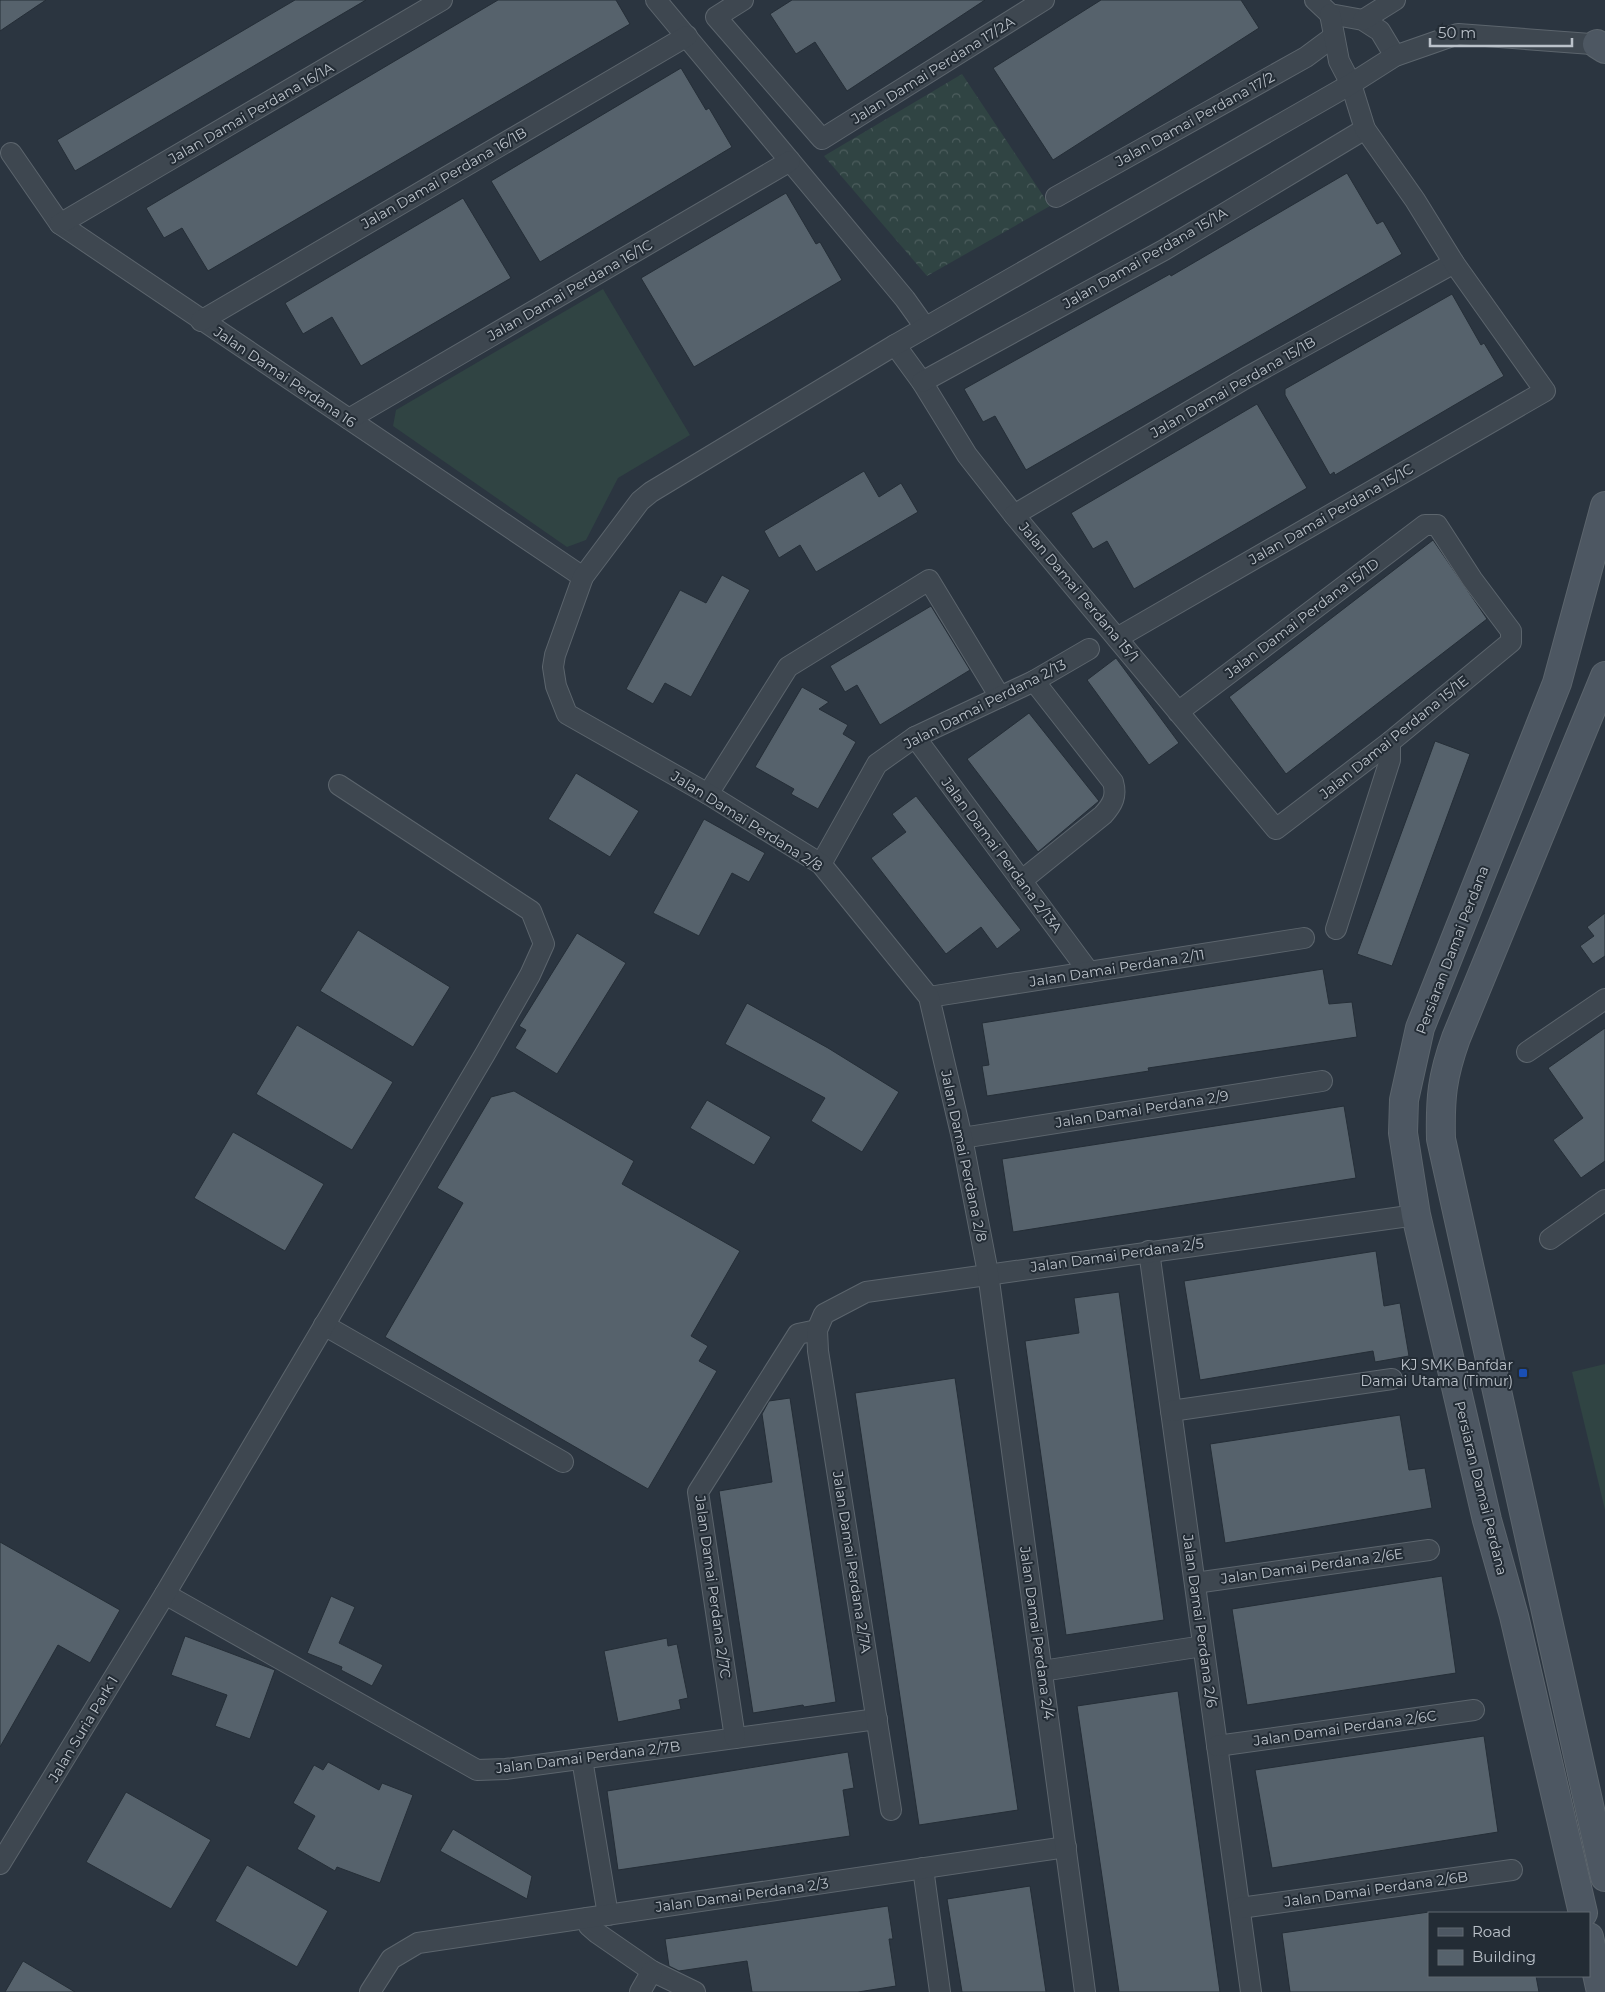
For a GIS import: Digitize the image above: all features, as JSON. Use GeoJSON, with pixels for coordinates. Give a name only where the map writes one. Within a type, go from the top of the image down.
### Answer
{"type":"FeatureCollection","features":[{"type":"Feature","properties":{"kind":"main road","name":"Persiaran Damai Perdana"},"geometry":{"type":"LineString","coordinates":[[1583,1912],[1514,1616],[1487,1520],[1416,1215],[1403,1133],[1404,1100],[1420,1028],[1432,993],[1556,683],[1600,546],[1605,506]]}},
{"type":"Feature","properties":{"kind":"main road"},"geometry":{"type":"LineString","coordinates":[[1602,1854],[1441,1139],[1442,1084],[1447,1062],[1605,676]]}},
{"type":"Feature","properties":{"kind":"main road"},"geometry":{"type":"LineString","coordinates":[[1432,993],[1447,986],[1456,986],[1464,991],[1466,997],[1465,1017]]}},
{"type":"Feature","properties":{"kind":"main road"},"geometry":{"type":"LineString","coordinates":[[1586,1789],[1605,1809]]}},
{"type":"Feature","properties":{"kind":"main road","name":"Persiaran Damai Perdana"},"geometry":{"type":"LineString","coordinates":[[1560,1814],[1556,1865],[1567,1912]]}},
{"type":"Feature","properties":{"kind":"main road"},"geometry":{"type":"LineString","coordinates":[[1590,1942],[1601,1992]]}},
{"type":"Feature","properties":{"kind":"main road"},"geometry":{"type":"LineString","coordinates":[[1581,1977],[1585,1992]]}},
{"type":"Feature","properties":{"kind":"street","name":"Jalan Damai Perdana 16/1A"},"geometry":{"type":"LineString","coordinates":[[60,224],[442,0]]}},
{"type":"Feature","properties":{"kind":"street"},"geometry":{"type":"LineString","coordinates":[[656,0],[905,299],[926,328]]}},
{"type":"Feature","properties":{"kind":"street","name":"Jalan Damai Perdana 17/2A"},"geometry":{"type":"LineString","coordinates":[[743,0],[716,17],[822,139],[1044,0]]}},
{"type":"Feature","properties":{"kind":"street"},"geometry":{"type":"LineString","coordinates":[[1315,0],[1330,14],[1362,20],[1380,31],[1395,56]]}},
{"type":"Feature","properties":{"kind":"street"},"geometry":{"type":"LineString","coordinates":[[1362,20],[1395,0]]}},
{"type":"Feature","properties":{"kind":"street"},"geometry":{"type":"LineString","coordinates":[[1330,14],[1339,61],[1351,84],[1365,129],[1415,200],[1454,264]]}},
{"type":"Feature","properties":{"kind":"street"},"geometry":{"type":"LineString","coordinates":[[583,577],[631,510],[651,492],[895,345],[1351,84],[1395,56],[1458,34],[1603,45]]}},
{"type":"Feature","properties":{"kind":"street","name":"Jalan Damai Perdana 16/1B"},"geometry":{"type":"LineString","coordinates":[[201,321],[687,36]]}},
{"type":"Feature","properties":{"kind":"street","name":"Jalan Damai Perdana 17/2"},"geometry":{"type":"LineString","coordinates":[[1056,197],[1306,57],[1333,37]]}},
{"type":"Feature","properties":{"kind":"street","name":"Jalan Damai Perdana 15/1A"},"geometry":{"type":"LineString","coordinates":[[922,382],[1164,250],[1365,129]]}},
{"type":"Feature","properties":{"kind":"street","name":"Jalan Damai Perdana 16"},"geometry":{"type":"LineString","coordinates":[[11,153],[60,224],[201,321],[350,419],[583,577]]}},
{"type":"Feature","properties":{"kind":"street","name":"Jalan Damai Perdana 16/1C"},"geometry":{"type":"LineString","coordinates":[[350,419],[790,161]]}},
{"type":"Feature","properties":{"kind":"street","name":"Jalan Damai Perdana 15/1C"},"geometry":{"type":"LineString","coordinates":[[1117,638],[1545,390],[1454,264]]}},
{"type":"Feature","properties":{"kind":"street","name":"Jalan Damai Perdana 15/1B"},"geometry":{"type":"LineString","coordinates":[[1014,515],[1246,378],[1454,264]]}},
{"type":"Feature","properties":{"kind":"street","name":"Jalan Damai Perdana 15/1"},"geometry":{"type":"LineString","coordinates":[[895,345],[922,382],[967,455],[1014,515],[1276,829]]}},
{"type":"Feature","properties":{"kind":"street","name":"Jalan Damai Perdana 15/1D"},"geometry":{"type":"LineString","coordinates":[[1178,712],[1425,525],[1437,526],[1472,579],[1511,631],[1511,642]]}},
{"type":"Feature","properties":{"kind":"street","name":"Jalan Damai Perdana 2/8"},"geometry":{"type":"LineString","coordinates":[[583,577],[559,644],[553,667],[561,700],[567,714],[708,794],[821,864],[929,997],[962,1138],[988,1273]]}},
{"type":"Feature","properties":{"kind":"street"},"geometry":{"type":"LineString","coordinates":[[708,794],[788,667],[929,580],[1000,697]]}},
{"type":"Feature","properties":{"kind":"street","name":"Jalan Damai Perdana 15/1E"},"geometry":{"type":"LineString","coordinates":[[1276,829],[1390,742],[1511,642]]}},
{"type":"Feature","properties":{"kind":"street","name":"Jalan Damai Perdana 2/13"},"geometry":{"type":"LineString","coordinates":[[821,864],[877,764],[914,737],[1034,681],[1090,649]]}},
{"type":"Feature","properties":{"kind":"street"},"geometry":{"type":"LineString","coordinates":[[1022,881],[1103,815],[1112,805],[1116,792],[1113,782],[1034,681]]}},
{"type":"Feature","properties":{"kind":"street","name":"Jalan Damai Perdana 2/13A"},"geometry":{"type":"LineString","coordinates":[[914,737],[1089,972]]}},
{"type":"Feature","properties":{"kind":"street"},"geometry":{"type":"LineString","coordinates":[[1336,929],[1390,760],[1390,742]]}},
{"type":"Feature","properties":{"kind":"street","name":"Jalan Suria Park 1"},"geometry":{"type":"LineString","coordinates":[[0,1864],[324,1325],[530,976],[544,944],[531,911],[339,785]]}},
{"type":"Feature","properties":{"kind":"street","name":"Jalan Damai Perdana 2/11"},"geometry":{"type":"LineString","coordinates":[[929,997],[1304,938]]}},
{"type":"Feature","properties":{"kind":"street"},"geometry":{"type":"LineString","coordinates":[[1527,1052],[1605,999]]}},
{"type":"Feature","properties":{"kind":"street","name":"Jalan Damai Perdana 2/9"},"geometry":{"type":"LineString","coordinates":[[962,1138],[1322,1081]]}},
{"type":"Feature","properties":{"kind":"street"},"geometry":{"type":"LineString","coordinates":[[1550,1239],[1605,1200]]}},
{"type":"Feature","properties":{"kind":"street","name":"Jalan Damai Perdana 2/5"},"geometry":{"type":"LineString","coordinates":[[820,1322],[866,1292],[988,1273],[1416,1215]]}},
{"type":"Feature","properties":{"kind":"street","name":"Jalan Damai Perdana 2/6"},"geometry":{"type":"LineString","coordinates":[[1149,1251],[1251,1992]]}},
{"type":"Feature","properties":{"kind":"street","name":"Jalan Damai Perdana 2/4"},"geometry":{"type":"LineString","coordinates":[[988,1273],[1085,1992]]}},
{"type":"Feature","properties":{"kind":"street","name":"Jalan Damai Perdana 2/7A"},"geometry":{"type":"LineString","coordinates":[[820,1322],[818,1351],[891,1810]]}},
{"type":"Feature","properties":{"kind":"street","name":"Jalan Damai Perdana 2/7C"},"geometry":{"type":"LineString","coordinates":[[735,1738],[698,1492],[798,1334],[820,1322]]}},
{"type":"Feature","properties":{"kind":"street"},"geometry":{"type":"LineString","coordinates":[[324,1325],[563,1462]]}},
{"type":"Feature","properties":{"kind":"street"},"geometry":{"type":"LineString","coordinates":[[1171,1411],[1392,1379]]}},
{"type":"Feature","properties":{"kind":"street","name":"Jalan Damai Perdana 2/6E"},"geometry":{"type":"LineString","coordinates":[[1195,1583],[1429,1550]]}},
{"type":"Feature","properties":{"kind":"street","name":"Jalan Damai Perdana 2/7B"},"geometry":{"type":"LineString","coordinates":[[164,1594],[477,1770],[582,1759],[877,1719]]}},
{"type":"Feature","properties":{"kind":"street"},"geometry":{"type":"LineString","coordinates":[[1042,1671],[1203,1646]]}},
{"type":"Feature","properties":{"kind":"street","name":"Jalan Damai Perdana 2/6C"},"geometry":{"type":"LineString","coordinates":[[1217,1746],[1474,1710]]}},
{"type":"Feature","properties":{"kind":"street"},"geometry":{"type":"LineString","coordinates":[[582,1759],[608,1915]]}},
{"type":"Feature","properties":{"kind":"street","name":"Jalan Damai Perdana 2/3"},"geometry":{"type":"LineString","coordinates":[[370,1992],[391,1959],[418,1942],[1066,1848]]}},
{"type":"Feature","properties":{"kind":"street"},"geometry":{"type":"LineString","coordinates":[[1570,1854],[1602,1854]]}},
{"type":"Feature","properties":{"kind":"street"},"geometry":{"type":"LineString","coordinates":[[923,1868],[940,1992]]}},
{"type":"Feature","properties":{"kind":"street","name":"Jalan Damai Perdana 2/6B"},"geometry":{"type":"LineString","coordinates":[[1240,1908],[1512,1870]]}},
{"type":"Feature","properties":{"kind":"street"},"geometry":{"type":"LineString","coordinates":[[587,1918],[589,1926],[597,1934],[652,1971],[695,1992]]}},
{"type":"Feature","properties":{"kind":"street"},"geometry":{"type":"LineString","coordinates":[[640,1992],[652,1971]]}},
{"type":"Feature","properties":{"kind":"green space"},"geometry":{"type":"Polygon","coordinates":[[[962,74],[1050,206],[927,276],[824,156],[962,74]]]}},
{"type":"Feature","properties":{"kind":"green space"},"geometry":{"type":"Polygon","coordinates":[[[603,289],[690,435],[618,478],[586,540],[567,547],[393,426],[396,410],[603,289]]]}},
{"type":"Feature","properties":{"kind":"green space"},"geometry":{"type":"Polygon","coordinates":[[[1605,1364],[1605,1510],[1572,1372],[1605,1364]]]}},
{"type":"Feature","properties":{"kind":"building"},"geometry":{"type":"Polygon","coordinates":[[[0,0],[46,0],[0,31],[0,0]]]}},
{"type":"Feature","properties":{"kind":"building"},"geometry":{"type":"Polygon","coordinates":[[[295,0],[366,0],[75,171],[57,140],[295,0]]]}},
{"type":"Feature","properties":{"kind":"building"},"geometry":{"type":"Polygon","coordinates":[[[498,0],[616,0],[630,24],[208,271],[182,228],[164,238],[146,208],[498,0]]]}},
{"type":"Feature","properties":{"kind":"building"},"geometry":{"type":"Polygon","coordinates":[[[792,0],[985,0],[847,91],[815,42],[796,54],[770,14],[792,0]]]}},
{"type":"Feature","properties":{"kind":"building"},"geometry":{"type":"Polygon","coordinates":[[[1101,0],[1241,0],[1259,28],[1053,160],[993,68],[1101,0]]]}},
{"type":"Feature","properties":{"kind":"building"},"geometry":{"type":"Polygon","coordinates":[[[681,68],[706,110],[709,108],[732,147],[540,262],[491,181],[681,68]]]}},
{"type":"Feature","properties":{"kind":"building"},"geometry":{"type":"Polygon","coordinates":[[[1347,173],[1377,224],[1383,221],[1402,254],[1026,470],[995,416],[983,422],[964,389],[1170,274],[1171,276],[1347,173]]]}},
{"type":"Feature","properties":{"kind":"building"},"geometry":{"type":"Polygon","coordinates":[[[786,193],[816,244],[820,242],[842,280],[694,367],[641,278],[786,193]]]}},
{"type":"Feature","properties":{"kind":"building"},"geometry":{"type":"Polygon","coordinates":[[[463,198],[511,278],[361,366],[332,317],[303,334],[285,303],[463,198]]]}},
{"type":"Feature","properties":{"kind":"building"},"geometry":{"type":"Polygon","coordinates":[[[1452,294],[1481,345],[1484,343],[1504,376],[1335,475],[1334,472],[1330,475],[1285,395],[1285,389],[1452,294]]]}},
{"type":"Feature","properties":{"kind":"building"},"geometry":{"type":"Polygon","coordinates":[[[1257,404],[1307,488],[1134,589],[1107,541],[1093,549],[1071,513],[1257,404]]]}},
{"type":"Feature","properties":{"kind":"building"},"geometry":{"type":"Polygon","coordinates":[[[864,471],[879,497],[901,483],[918,512],[816,572],[800,545],[779,558],[764,531],[864,471]]]}},
{"type":"Feature","properties":{"kind":"building"},"geometry":{"type":"Polygon","coordinates":[[[1433,540],[1487,619],[1286,774],[1229,697],[1433,540]]]}},
{"type":"Feature","properties":{"kind":"building"},"geometry":{"type":"Polygon","coordinates":[[[722,575],[750,590],[691,697],[665,683],[653,704],[626,689],[680,590],[706,603],[722,575]]]}},
{"type":"Feature","properties":{"kind":"building"},"geometry":{"type":"Polygon","coordinates":[[[931,606],[970,670],[880,725],[857,685],[845,692],[830,666],[931,606]]]}},
{"type":"Feature","properties":{"kind":"building"},"geometry":{"type":"Polygon","coordinates":[[[1116,658],[1179,743],[1149,765],[1087,680],[1116,658]]]}},
{"type":"Feature","properties":{"kind":"building"},"geometry":{"type":"Polygon","coordinates":[[[802,687],[829,702],[819,709],[848,725],[843,734],[856,742],[818,809],[791,794],[794,789],[755,767],[802,687]]]}},
{"type":"Feature","properties":{"kind":"building"},"geometry":{"type":"Polygon","coordinates":[[[1029,713],[1099,801],[1038,852],[967,759],[1029,713]]]}},
{"type":"Feature","properties":{"kind":"building"},"geometry":{"type":"Polygon","coordinates":[[[1435,741],[1470,754],[1392,966],[1357,954],[1435,741]]]}},
{"type":"Feature","properties":{"kind":"building"},"geometry":{"type":"Polygon","coordinates":[[[576,773],[639,811],[610,857],[548,819],[576,773]]]}},
{"type":"Feature","properties":{"kind":"building"},"geometry":{"type":"Polygon","coordinates":[[[916,796],[1021,930],[997,949],[981,927],[946,954],[871,858],[906,832],[892,814],[916,796]]]}},
{"type":"Feature","properties":{"kind":"building"},"geometry":{"type":"Polygon","coordinates":[[[704,819],[765,853],[749,882],[732,873],[699,936],[653,913],[704,819]]]}},
{"type":"Feature","properties":{"kind":"building"},"geometry":{"type":"Polygon","coordinates":[[[1605,913],[1605,956],[1593,964],[1580,946],[1594,936],[1587,927],[1605,913]]]}},
{"type":"Feature","properties":{"kind":"building"},"geometry":{"type":"Polygon","coordinates":[[[358,930],[450,987],[413,1047],[320,991],[358,930]]]}},
{"type":"Feature","properties":{"kind":"building"},"geometry":{"type":"Polygon","coordinates":[[[577,933],[626,963],[557,1074],[515,1048],[526,1030],[519,1026],[577,933]]]}},
{"type":"Feature","properties":{"kind":"building"},"geometry":{"type":"Polygon","coordinates":[[[1323,969],[1329,1004],[1352,1002],[1357,1037],[1148,1068],[1149,1071],[987,1096],[982,1066],[989,1065],[982,1023],[1323,969]]]}},
{"type":"Feature","properties":{"kind":"building"},"geometry":{"type":"Polygon","coordinates":[[[747,1003],[828,1048],[899,1092],[862,1152],[811,1121],[825,1098],[725,1044],[747,1003]]]}},
{"type":"Feature","properties":{"kind":"building"},"geometry":{"type":"Polygon","coordinates":[[[297,1025],[393,1082],[352,1150],[256,1094],[297,1025]]]}},
{"type":"Feature","properties":{"kind":"building"},"geometry":{"type":"Polygon","coordinates":[[[1605,1028],[1605,1161],[1581,1178],[1553,1140],[1583,1118],[1548,1068],[1605,1028]]]}},
{"type":"Feature","properties":{"kind":"building"},"geometry":{"type":"Polygon","coordinates":[[[514,1091],[634,1161],[622,1184],[740,1251],[691,1336],[708,1346],[699,1361],[717,1371],[648,1489],[385,1337],[463,1203],[437,1188],[491,1097],[514,1091]]]}},
{"type":"Feature","properties":{"kind":"building"},"geometry":{"type":"Polygon","coordinates":[[[707,1100],[771,1137],[754,1165],[690,1128],[707,1100]]]}},
{"type":"Feature","properties":{"kind":"building"},"geometry":{"type":"Polygon","coordinates":[[[1344,1106],[1356,1178],[1013,1232],[1002,1159],[1344,1106]]]}},
{"type":"Feature","properties":{"kind":"building"},"geometry":{"type":"Polygon","coordinates":[[[233,1132],[324,1184],[285,1251],[194,1198],[233,1132]]]}},
{"type":"Feature","properties":{"kind":"building"},"geometry":{"type":"Polygon","coordinates":[[[1376,1251],[1384,1306],[1400,1303],[1409,1356],[1375,1362],[1373,1351],[1200,1380],[1184,1281],[1376,1251]]]}},
{"type":"Feature","properties":{"kind":"building"},"geometry":{"type":"Polygon","coordinates":[[[1119,1292],[1164,1620],[1066,1635],[1025,1341],[1079,1333],[1074,1298],[1119,1292]]]}},
{"type":"Feature","properties":{"kind":"building"},"geometry":{"type":"Polygon","coordinates":[[[955,1378],[1018,1810],[919,1825],[855,1393],[955,1378]]]}},
{"type":"Feature","properties":{"kind":"building"},"geometry":{"type":"Polygon","coordinates":[[[790,1398],[836,1702],[753,1713],[719,1491],[772,1482],[762,1414],[769,1401],[790,1398]]]}},
{"type":"Feature","properties":{"kind":"building"},"geometry":{"type":"Polygon","coordinates":[[[1400,1415],[1409,1470],[1425,1468],[1432,1508],[1225,1543],[1210,1444],[1400,1415]]]}},
{"type":"Feature","properties":{"kind":"building"},"geometry":{"type":"Polygon","coordinates":[[[0,1542],[120,1610],[90,1663],[58,1645],[0,1747],[0,1542]]]}},
{"type":"Feature","properties":{"kind":"building"},"geometry":{"type":"Polygon","coordinates":[[[1442,1576],[1456,1673],[1247,1705],[1232,1609],[1442,1576]]]}},
{"type":"Feature","properties":{"kind":"building"},"geometry":{"type":"Polygon","coordinates":[[[331,1596],[355,1607],[339,1643],[383,1665],[372,1686],[341,1670],[342,1667],[307,1653],[331,1596]]]}},
{"type":"Feature","properties":{"kind":"building"},"geometry":{"type":"Polygon","coordinates":[[[185,1636],[275,1670],[250,1739],[215,1726],[227,1695],[171,1675],[185,1636]]]}},
{"type":"Feature","properties":{"kind":"building"},"geometry":{"type":"Polygon","coordinates":[[[667,1638],[668,1646],[677,1644],[688,1698],[679,1700],[681,1709],[618,1722],[604,1651],[667,1638]]]}},
{"type":"Feature","properties":{"kind":"building"},"geometry":{"type":"Polygon","coordinates":[[[1178,1691],[1220,1992],[1119,1992],[1077,1706],[1178,1691]]]}},
{"type":"Feature","properties":{"kind":"building"},"geometry":{"type":"Polygon","coordinates":[[[1484,1736],[1498,1832],[1272,1868],[1255,1770],[1484,1736]]]}},
{"type":"Feature","properties":{"kind":"building"},"geometry":{"type":"Polygon","coordinates":[[[848,1752],[854,1788],[843,1790],[850,1836],[618,1870],[607,1791],[848,1752]]]}},
{"type":"Feature","properties":{"kind":"building"},"geometry":{"type":"Polygon","coordinates":[[[328,1762],[379,1790],[382,1783],[413,1795],[380,1883],[337,1867],[335,1871],[297,1849],[315,1816],[293,1803],[314,1765],[323,1770],[328,1762]]]}},
{"type":"Feature","properties":{"kind":"building"},"geometry":{"type":"Polygon","coordinates":[[[126,1792],[211,1840],[171,1909],[86,1862],[126,1792]]]}},
{"type":"Feature","properties":{"kind":"building"},"geometry":{"type":"Polygon","coordinates":[[[453,1829],[532,1876],[527,1899],[440,1851],[453,1829]]]}},
{"type":"Feature","properties":{"kind":"building"},"geometry":{"type":"Polygon","coordinates":[[[247,1865],[328,1911],[297,1967],[215,1921],[247,1865]]]}},
{"type":"Feature","properties":{"kind":"building"},"geometry":{"type":"Polygon","coordinates":[[[1030,1886],[1046,1992],[962,1992],[947,1899],[1030,1886]]]}},
{"type":"Feature","properties":{"kind":"building"},"geometry":{"type":"Polygon","coordinates":[[[888,1906],[893,1939],[889,1939],[896,1986],[858,1992],[752,1992],[747,1961],[679,1971],[669,1966],[665,1939],[888,1906]]]}},
{"type":"Feature","properties":{"kind":"building"},"geometry":{"type":"Polygon","coordinates":[[[1428,1912],[1428,1977],[1536,1977],[1539,1992],[1290,1992],[1282,1933],[1428,1912]]]}},
{"type":"Feature","properties":{"kind":"building"},"geometry":{"type":"Polygon","coordinates":[[[23,1961],[75,1992],[5,1992],[23,1961]]]}},
{"type":"Feature","properties":{"kind":"place","name":"KJ SMK Banfdar Damai Utama (Timur)"},"geometry":{"type":"Point","coordinates":[1523,1373]}}]}
